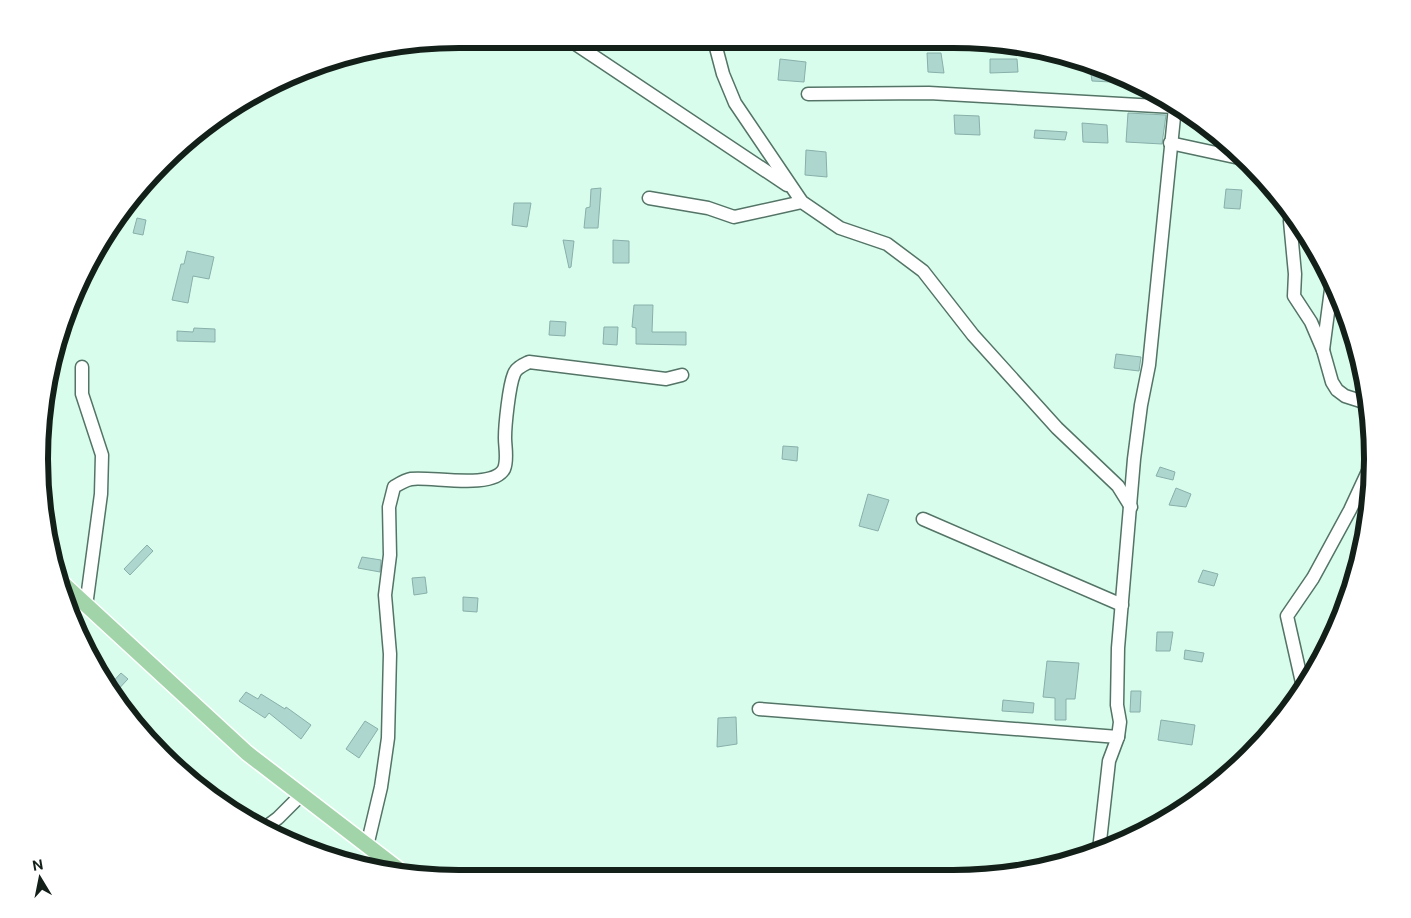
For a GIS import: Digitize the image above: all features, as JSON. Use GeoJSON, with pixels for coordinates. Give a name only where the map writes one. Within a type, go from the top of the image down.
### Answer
{"type":"FeatureCollection","features":[{"type":"Feature","properties":{"kind":"main road"},"geometry":{"type":"LineString","coordinates":[[68,589],[247,753],[392,865]]}},
{"type":"Feature","properties":{"kind":"street"},"geometry":{"type":"LineString","coordinates":[[580,48],[791,188]]}},
{"type":"Feature","properties":{"kind":"street"},"geometry":{"type":"LineString","coordinates":[[716,48],[734,103],[802,202],[840,228],[887,244],[923,271],[973,335],[1057,428],[1108,476],[1131,507]]}},
{"type":"Feature","properties":{"kind":"street"},"geometry":{"type":"LineString","coordinates":[[808,94],[929,93],[1164,106]]}},
{"type":"Feature","properties":{"kind":"street"},"geometry":{"type":"LineString","coordinates":[[1101,842],[1109,761],[1118,737],[1120,722],[1118,705],[1118,648],[1135,450],[1155,312],[1173,112]]}},
{"type":"Feature","properties":{"kind":"street"},"geometry":{"type":"LineString","coordinates":[[1170,143],[1230,156]]}},
{"type":"Feature","properties":{"kind":"street"},"geometry":{"type":"LineString","coordinates":[[649,198],[708,208],[734,217],[802,202]]}},
{"type":"Feature","properties":{"kind":"street"},"geometry":{"type":"LineString","coordinates":[[1290,225],[1295,274],[1294,296],[1311,322],[1323,350],[1332,382],[1337,390],[1345,396],[1359,401]]}},
{"type":"Feature","properties":{"kind":"street"},"geometry":{"type":"LineString","coordinates":[[1323,350],[1330,297]]}},
{"type":"Feature","properties":{"kind":"street"},"geometry":{"type":"LineString","coordinates":[[367,846],[382,787],[388,738],[390,654],[385,595],[390,555],[389,507],[394,487],[411,479],[480,480],[498,474],[504,469],[506,460],[505,424],[514,373],[528,362],[666,379],[682,375]]}},
{"type":"Feature","properties":{"kind":"street"},"geometry":{"type":"LineString","coordinates":[[82,367],[82,394],[102,455],[101,494],[86,606]]}},
{"type":"Feature","properties":{"kind":"street"},"geometry":{"type":"LineString","coordinates":[[1301,677],[1287,616],[1313,578],[1363,480]]}},
{"type":"Feature","properties":{"kind":"street"},"geometry":{"type":"LineString","coordinates":[[923,519],[1122,605]]}},
{"type":"Feature","properties":{"kind":"street"},"geometry":{"type":"LineString","coordinates":[[759,709],[1118,737]]}},
{"type":"Feature","properties":{"kind":"street"},"geometry":{"type":"LineString","coordinates":[[270,824],[301,795]]}},
{"type":"Feature","properties":{"kind":"building"},"geometry":{"type":"Polygon","coordinates":[[[927,53],[941,53],[944,73],[928,72],[927,53]]]}},
{"type":"Feature","properties":{"kind":"building"},"geometry":{"type":"Polygon","coordinates":[[[780,59],[806,62],[804,82],[778,80],[780,59]]]}},
{"type":"Feature","properties":{"kind":"building"},"geometry":{"type":"Polygon","coordinates":[[[990,59],[1017,59],[1018,72],[990,73],[990,59]]]}},
{"type":"Feature","properties":{"kind":"building"},"geometry":{"type":"Polygon","coordinates":[[[1091,72],[1116,82],[1092,81],[1091,72]]]}},
{"type":"Feature","properties":{"kind":"building"},"geometry":{"type":"Polygon","coordinates":[[[1128,113],[1166,115],[1162,144],[1126,142],[1128,113]]]}},
{"type":"Feature","properties":{"kind":"building"},"geometry":{"type":"Polygon","coordinates":[[[954,115],[979,116],[980,135],[955,134],[954,115]]]}},
{"type":"Feature","properties":{"kind":"building"},"geometry":{"type":"Polygon","coordinates":[[[1082,123],[1107,125],[1108,143],[1083,142],[1082,123]]]}},
{"type":"Feature","properties":{"kind":"building"},"geometry":{"type":"Polygon","coordinates":[[[1035,130],[1067,132],[1065,140],[1034,138],[1035,130]]]}},
{"type":"Feature","properties":{"kind":"building"},"geometry":{"type":"Polygon","coordinates":[[[806,150],[826,152],[827,177],[805,175],[806,150]]]}},
{"type":"Feature","properties":{"kind":"building"},"geometry":{"type":"Polygon","coordinates":[[[601,188],[598,228],[584,228],[586,208],[590,207],[591,189],[601,188]]]}},
{"type":"Feature","properties":{"kind":"building"},"geometry":{"type":"Polygon","coordinates":[[[1226,189],[1242,190],[1240,209],[1224,208],[1226,189]]]}},
{"type":"Feature","properties":{"kind":"building"},"geometry":{"type":"Polygon","coordinates":[[[514,203],[531,203],[527,227],[512,225],[514,203]]]}},
{"type":"Feature","properties":{"kind":"building"},"geometry":{"type":"Polygon","coordinates":[[[137,218],[146,220],[143,235],[133,233],[137,218]]]}},
{"type":"Feature","properties":{"kind":"building"},"geometry":{"type":"Polygon","coordinates":[[[563,240],[574,241],[571,267],[569,268],[563,240]]]}},
{"type":"Feature","properties":{"kind":"building"},"geometry":{"type":"Polygon","coordinates":[[[613,240],[629,241],[629,263],[613,263],[613,240]]]}},
{"type":"Feature","properties":{"kind":"building"},"geometry":{"type":"Polygon","coordinates":[[[187,251],[214,257],[209,279],[193,276],[188,303],[172,300],[181,264],[184,264],[187,251]]]}},
{"type":"Feature","properties":{"kind":"building"},"geometry":{"type":"Polygon","coordinates":[[[634,305],[653,305],[652,332],[686,332],[686,345],[636,344],[636,328],[632,327],[634,305]]]}},
{"type":"Feature","properties":{"kind":"building"},"geometry":{"type":"Polygon","coordinates":[[[550,321],[566,322],[565,336],[549,335],[550,321]]]}},
{"type":"Feature","properties":{"kind":"building"},"geometry":{"type":"Polygon","coordinates":[[[604,327],[618,327],[617,345],[603,344],[604,327]]]}},
{"type":"Feature","properties":{"kind":"building"},"geometry":{"type":"Polygon","coordinates":[[[194,328],[215,329],[215,342],[177,341],[177,331],[193,332],[194,328]]]}},
{"type":"Feature","properties":{"kind":"building"},"geometry":{"type":"Polygon","coordinates":[[[1116,354],[1141,357],[1139,371],[1114,368],[1116,354]]]}},
{"type":"Feature","properties":{"kind":"building"},"geometry":{"type":"Polygon","coordinates":[[[783,446],[798,447],[797,461],[782,459],[783,446]]]}},
{"type":"Feature","properties":{"kind":"building"},"geometry":{"type":"Polygon","coordinates":[[[1160,467],[1175,472],[1173,480],[1156,476],[1160,467]]]}},
{"type":"Feature","properties":{"kind":"building"},"geometry":{"type":"Polygon","coordinates":[[[1176,488],[1191,494],[1186,507],[1169,505],[1176,488]]]}},
{"type":"Feature","properties":{"kind":"building"},"geometry":{"type":"Polygon","coordinates":[[[868,494],[889,500],[878,531],[859,526],[868,494]]]}},
{"type":"Feature","properties":{"kind":"building"},"geometry":{"type":"Polygon","coordinates":[[[147,545],[153,551],[130,575],[124,569],[147,545]]]}},
{"type":"Feature","properties":{"kind":"building"},"geometry":{"type":"Polygon","coordinates":[[[362,557],[381,560],[380,572],[358,568],[362,557]]]}},
{"type":"Feature","properties":{"kind":"building"},"geometry":{"type":"Polygon","coordinates":[[[1203,570],[1218,574],[1214,586],[1198,582],[1203,570]]]}},
{"type":"Feature","properties":{"kind":"building"},"geometry":{"type":"Polygon","coordinates":[[[425,577],[427,593],[414,595],[412,578],[425,577]]]}},
{"type":"Feature","properties":{"kind":"building"},"geometry":{"type":"Polygon","coordinates":[[[463,597],[478,598],[477,612],[463,611],[463,597]]]}},
{"type":"Feature","properties":{"kind":"building"},"geometry":{"type":"Polygon","coordinates":[[[1157,632],[1173,632],[1170,651],[1156,651],[1157,632]]]}},
{"type":"Feature","properties":{"kind":"building"},"geometry":{"type":"Polygon","coordinates":[[[1185,650],[1204,653],[1202,662],[1184,659],[1185,650]]]}},
{"type":"Feature","properties":{"kind":"building"},"geometry":{"type":"Polygon","coordinates":[[[1047,661],[1079,663],[1075,699],[1066,699],[1066,720],[1055,720],[1055,698],[1043,697],[1047,661]]]}},
{"type":"Feature","properties":{"kind":"building"},"geometry":{"type":"Polygon","coordinates":[[[121,673],[128,679],[118,690],[113,682],[121,673]]]}},
{"type":"Feature","properties":{"kind":"building"},"geometry":{"type":"Polygon","coordinates":[[[1131,691],[1141,691],[1140,712],[1130,712],[1131,691]]]}},
{"type":"Feature","properties":{"kind":"building"},"geometry":{"type":"Polygon","coordinates":[[[246,692],[258,699],[261,694],[285,709],[286,707],[311,725],[301,739],[269,713],[265,718],[239,701],[246,692]]]}},
{"type":"Feature","properties":{"kind":"building"},"geometry":{"type":"Polygon","coordinates":[[[1003,700],[1034,703],[1033,713],[1002,711],[1003,700]]]}},
{"type":"Feature","properties":{"kind":"building"},"geometry":{"type":"Polygon","coordinates":[[[736,717],[737,744],[717,747],[718,718],[736,717]]]}},
{"type":"Feature","properties":{"kind":"building"},"geometry":{"type":"Polygon","coordinates":[[[1161,720],[1195,725],[1192,745],[1158,740],[1161,720]]]}},
{"type":"Feature","properties":{"kind":"building"},"geometry":{"type":"Polygon","coordinates":[[[365,721],[378,729],[359,758],[346,749],[365,721]]]}}]}
